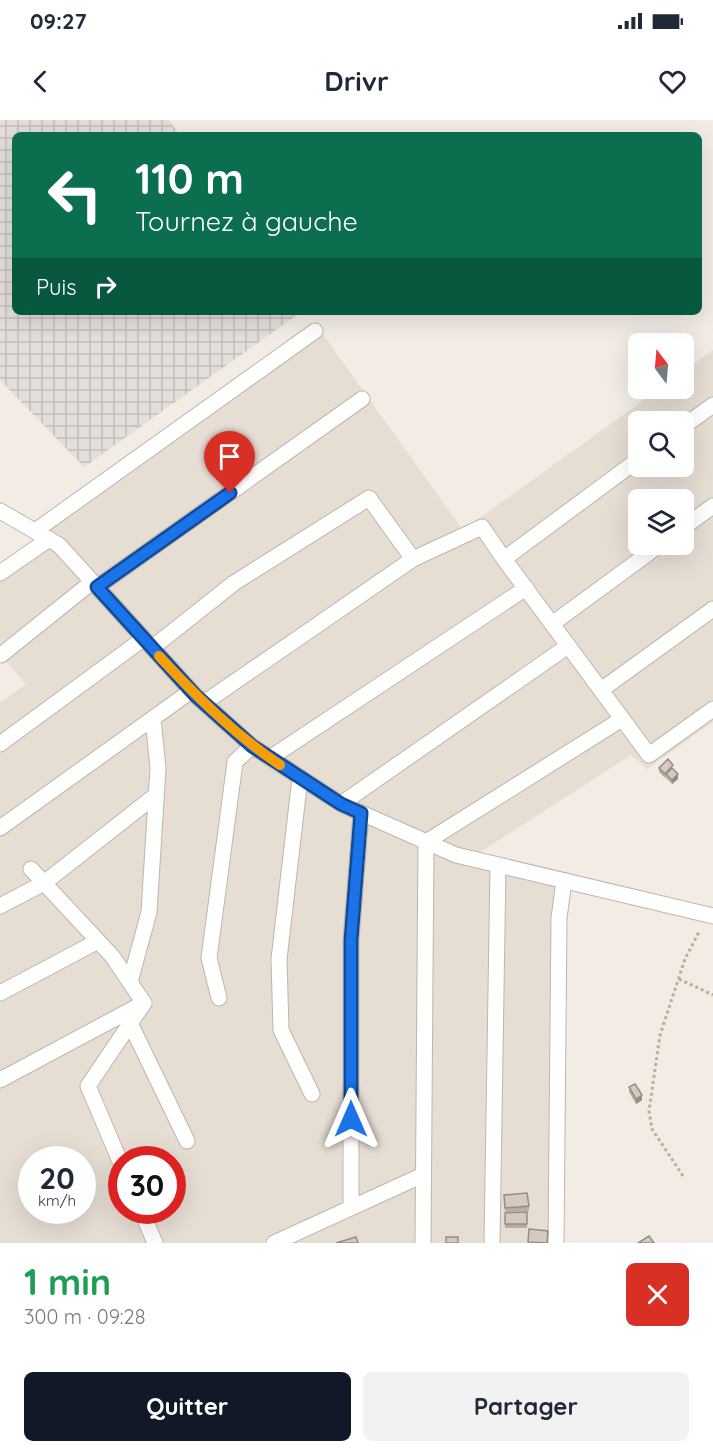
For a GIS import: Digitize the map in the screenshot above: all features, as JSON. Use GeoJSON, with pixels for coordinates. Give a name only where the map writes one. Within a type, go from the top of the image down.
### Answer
{"type":"FeatureCollection","features":[{"type":"Feature","properties":{"kind":"street"},"geometry":{"type":"LineString","coordinates":[[0,573],[42,535],[315,331]]}},
{"type":"Feature","properties":{"kind":"street"},"geometry":{"type":"LineString","coordinates":[[1,655],[95,585],[362,399]]}},
{"type":"Feature","properties":{"kind":"street"},"geometry":{"type":"LineString","coordinates":[[694,419],[713,405]]}},
{"type":"Feature","properties":{"kind":"street"},"geometry":{"type":"LineString","coordinates":[[504,559],[628,467]]}},
{"type":"Feature","properties":{"kind":"street"},"geometry":{"type":"LineString","coordinates":[[0,744],[234,583],[369,498],[413,559]]}},
{"type":"Feature","properties":{"kind":"street"},"geometry":{"type":"LineString","coordinates":[[694,520],[713,506]]}},
{"type":"Feature","properties":{"kind":"street"},"geometry":{"type":"LineString","coordinates":[[0,513],[59,545],[204,703],[252,746],[341,804],[456,855],[710,915]]}},
{"type":"Feature","properties":{"kind":"street"},"geometry":{"type":"LineString","coordinates":[[204,703],[413,559],[482,527],[649,756],[713,709]]}},
{"type":"Feature","properties":{"kind":"street"},"geometry":{"type":"LineString","coordinates":[[552,624],[646,555]]}},
{"type":"Feature","properties":{"kind":"street"},"geometry":{"type":"LineString","coordinates":[[270,758],[526,588]]}},
{"type":"Feature","properties":{"kind":"street"},"geometry":{"type":"LineString","coordinates":[[601,690],[713,609]]}},
{"type":"Feature","properties":{"kind":"street"},"geometry":{"type":"LineString","coordinates":[[341,804],[568,646]]}},
{"type":"Feature","properties":{"kind":"street"},"geometry":{"type":"LineString","coordinates":[[0,828],[191,691]]}},
{"type":"Feature","properties":{"kind":"street"},"geometry":{"type":"LineString","coordinates":[[130,982],[149,912],[158,768],[153,719]]}},
{"type":"Feature","properties":{"kind":"street"},"geometry":{"type":"LineString","coordinates":[[426,842],[622,719]]}},
{"type":"Feature","properties":{"kind":"street"},"geometry":{"type":"LineString","coordinates":[[219,998],[209,958],[235,762],[252,746]]}},
{"type":"Feature","properties":{"kind":"street"},"geometry":{"type":"LineString","coordinates":[[300,778],[279,959],[281,1030],[312,1094]]}},
{"type":"Feature","properties":{"kind":"street"},"geometry":{"type":"LineString","coordinates":[[0,906],[44,883],[156,795]]}},
{"type":"Feature","properties":{"kind":"street"},"geometry":{"type":"LineString","coordinates":[[351,1208],[351,940],[361,813]]}},
{"type":"Feature","properties":{"kind":"street"},"geometry":{"type":"LineString","coordinates":[[423,1243],[426,842]]}},
{"type":"Feature","properties":{"kind":"street"},"geometry":{"type":"LineString","coordinates":[[492,1243],[498,864]]}},
{"type":"Feature","properties":{"kind":"street"},"geometry":{"type":"LineString","coordinates":[[31,869],[112,956],[144,1003]]}},
{"type":"Feature","properties":{"kind":"street"},"geometry":{"type":"LineString","coordinates":[[556,1243],[559,918],[564,881]]}},
{"type":"Feature","properties":{"kind":"street"},"geometry":{"type":"LineString","coordinates":[[0,993],[98,941]]}},
{"type":"Feature","properties":{"kind":"street"},"geometry":{"type":"LineString","coordinates":[[114,1146],[88,1086],[144,1003]]}},
{"type":"Feature","properties":{"kind":"street"},"geometry":{"type":"LineString","coordinates":[[0,1080],[144,1003]]}},
{"type":"Feature","properties":{"kind":"street"},"geometry":{"type":"LineString","coordinates":[[130,1023],[187,1141]]}},
{"type":"Feature","properties":{"kind":"street"},"geometry":{"type":"LineString","coordinates":[[274,1243],[423,1175]]}},
{"type":"Feature","properties":{"kind":"street"},"geometry":{"type":"LineString","coordinates":[[147,1224],[155,1243]]}},
{"type":"Feature","properties":{"kind":"path"},"geometry":{"type":"LineString","coordinates":[[683,1176],[652,1129],[649,1111],[660,1035],[685,959],[710,915]]}},
{"type":"Feature","properties":{"kind":"path"},"geometry":{"type":"LineString","coordinates":[[679,979],[713,995]]}},
{"type":"Feature","properties":{"kind":"shaded area"},"geometry":{"type":"Polygon","coordinates":[[[0,120],[169,120],[178,132],[12,132],[12,315],[297,315],[84,467],[0,380],[0,120]]]}},
{"type":"Feature","properties":{"kind":"shaded area"},"geometry":{"type":"Polygon","coordinates":[[[319,329],[463,530],[628,411],[628,477],[694,477],[694,411],[628,411],[645,399],[694,399],[694,364],[713,350],[713,722],[647,769],[631,755],[471,858],[564,881],[563,1243],[0,1243],[0,703],[26,684],[0,654],[0,573],[48,540],[35,531],[319,329]]]}},
{"type":"Feature","properties":{"kind":"building"},"geometry":{"type":"Polygon","coordinates":[[[668,759],[673,765],[665,774],[659,768],[668,759]]]}},
{"type":"Feature","properties":{"kind":"building"},"geometry":{"type":"Polygon","coordinates":[[[672,768],[678,774],[672,780],[666,774],[672,768]]]}},
{"type":"Feature","properties":{"kind":"building"},"geometry":{"type":"Polygon","coordinates":[[[635,1084],[642,1095],[636,1099],[629,1087],[635,1084]]]}},
{"type":"Feature","properties":{"kind":"building"},"geometry":{"type":"Polygon","coordinates":[[[527,1193],[529,1206],[505,1208],[504,1195],[527,1193]]]}},
{"type":"Feature","properties":{"kind":"building"},"geometry":{"type":"Polygon","coordinates":[[[527,1212],[527,1224],[505,1224],[505,1213],[527,1212]]]}},
{"type":"Feature","properties":{"kind":"building"},"geometry":{"type":"Polygon","coordinates":[[[529,1229],[548,1231],[547,1243],[528,1242],[529,1229]]]}},
{"type":"Feature","properties":{"kind":"building"},"geometry":{"type":"Polygon","coordinates":[[[649,1236],[654,1243],[638,1243],[649,1236]]]}},
{"type":"Feature","properties":{"kind":"building"},"geometry":{"type":"Polygon","coordinates":[[[356,1237],[358,1243],[336,1243],[356,1237]]]}},
{"type":"Feature","properties":{"kind":"building"},"geometry":{"type":"Polygon","coordinates":[[[446,1237],[458,1237],[458,1243],[446,1243],[446,1237]]]}},
{"type":"Feature","properties":{"kind":"slow traffic"},"geometry":{"type":"LineString","coordinates":[[159,656],[195,695],[252,746],[280,765]]}},
{"type":"Feature","properties":{"kind":"route"},"geometry":{"type":"LineString","coordinates":[[230,493],[97,587],[195,695],[252,746],[341,804],[361,813],[351,940],[351,1119]]}}]}
